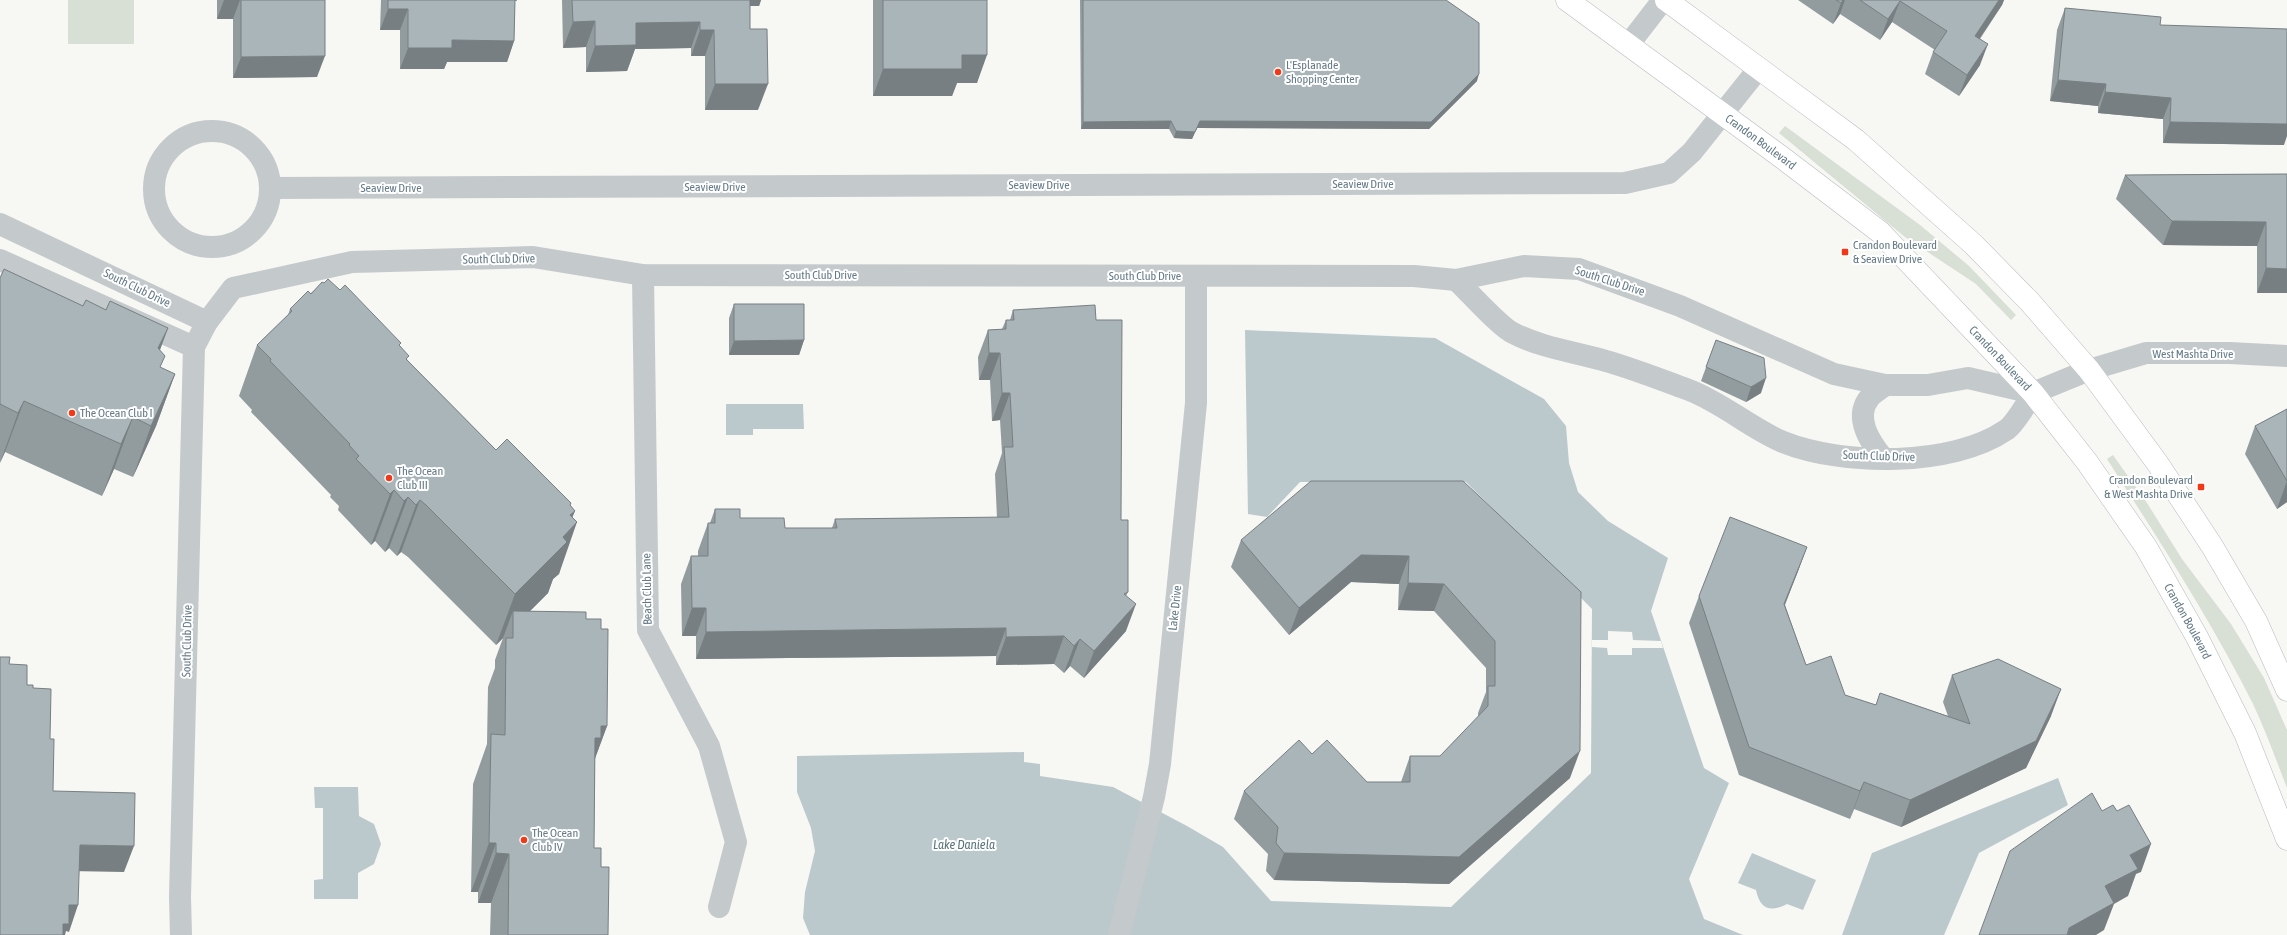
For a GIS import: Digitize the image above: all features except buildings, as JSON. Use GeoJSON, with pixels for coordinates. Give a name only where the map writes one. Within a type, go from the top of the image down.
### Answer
{"type":"FeatureCollection","features":[{"type":"Feature","properties":{"kind":"main road","name":"Crandon Boulevard"},"geometry":{"type":"LineString","coordinates":[[1567,0],[1723,113],[1880,232],[2033,393],[2087,462],[2146,547],[2197,637],[2245,733],[2287,839]]}},
{"type":"Feature","properties":{"kind":"main road"},"geometry":{"type":"LineString","coordinates":[[1666,0],[1856,140],[1973,244],[2029,301],[2089,370],[2158,464],[2212,546],[2256,621],[2287,690]]}},
{"type":"Feature","properties":{"kind":"street"},"geometry":{"type":"LineString","coordinates":[[1629,44],[1663,0]]}},
{"type":"Feature","properties":{"kind":"street","name":"Seaview Drive"},"geometry":{"type":"LineString","coordinates":[[270,188],[1625,183],[1669,173],[1692,152],[1759,68]]}},
{"type":"Feature","properties":{"kind":"street"},"geometry":{"type":"LineString","coordinates":[[208,131],[227,133],[244,141],[258,154],[267,170],[270,188],[268,205],[263,215],[249,233],[235,242],[218,247],[201,246],[185,240],[171,231],[159,212],[155,201],[154,184],[158,167],[174,146],[190,136],[208,131]]}},
{"type":"Feature","properties":{"kind":"street","name":"South Club Drive"},"geometry":{"type":"LineString","coordinates":[[0,224],[207,322]]}},
{"type":"Feature","properties":{"kind":"street"},"geometry":{"type":"LineString","coordinates":[[56,285],[68,255]]}},
{"type":"Feature","properties":{"kind":"street","name":"South Club Drive"},"geometry":{"type":"LineString","coordinates":[[181,935],[180,897],[194,347],[207,322],[233,288],[352,262],[533,258],[643,274],[1414,276],[1456,280],[1524,266],[1579,269],[1680,306],[1834,374],[1885,385],[1928,385],[1968,378],[2033,393],[2008,429],[1982,442],[1950,453],[1920,458],[1883,458],[1847,456],[1809,451],[1775,438],[1704,396],[1614,364],[1545,345],[1512,333],[1456,280]]}},
{"type":"Feature","properties":{"kind":"street"},"geometry":{"type":"LineString","coordinates":[[0,260],[194,347]]}},
{"type":"Feature","properties":{"kind":"street","name":"Beach Club Lane"},"geometry":{"type":"LineString","coordinates":[[643,274],[648,630],[709,746],[736,842],[719,907]]}},
{"type":"Feature","properties":{"kind":"street","name":"Lake Drive"},"geometry":{"type":"LineString","coordinates":[[1119,935],[1154,797],[1160,764],[1196,403],[1196,276]]}},
{"type":"Feature","properties":{"kind":"street","name":"West Mashta Drive"},"geometry":{"type":"LineString","coordinates":[[2033,393],[2089,370],[2146,354],[2206,353],[2287,356]]}},
{"type":"Feature","properties":{"kind":"street"},"geometry":{"type":"LineString","coordinates":[[1883,458],[1871,444],[1865,431],[1863,414],[1870,397],[1885,385]]}},
{"type":"Feature","properties":{"kind":"shaded area"},"geometry":{"type":"Polygon","coordinates":[[[68,0],[134,0],[134,44],[68,44],[68,0]]]}},
{"type":"Feature","properties":{"kind":"shaded area"},"geometry":{"type":"Polygon","coordinates":[[[1785,126],[1920,225],[1969,266],[2016,315],[2011,320],[1976,284],[1905,237],[1779,133],[1785,126]]]}},
{"type":"Feature","properties":{"kind":"shaded area"},"geometry":{"type":"Polygon","coordinates":[[[2113,455],[2147,503],[2182,559],[2231,624],[2264,678],[2287,730],[2287,788],[2267,735],[2253,704],[2183,579],[2107,459],[2113,455]]]}},
{"type":"Feature","properties":{"kind":"water","name":"Lake Daniela"},"geometry":{"type":"Polygon","coordinates":[[[1245,330],[1435,338],[1544,399],[1566,426],[1569,463],[1578,492],[1608,521],[1668,558],[1651,611],[1704,768],[1729,783],[1689,879],[1704,919],[1743,935],[810,935],[803,918],[805,892],[815,851],[811,828],[797,792],[797,756],[1024,752],[1024,762],[1040,764],[1040,776],[1113,787],[1223,847],[1271,901],[1451,907],[1591,773],[1592,609],[1466,482],[1300,482],[1267,517],[1248,514],[1245,330]]]}},
{"type":"Feature","properties":{"kind":"water"},"geometry":{"type":"Polygon","coordinates":[[[726,404],[803,404],[804,429],[753,429],[753,435],[726,435],[726,404]]]}},
{"type":"Feature","properties":{"kind":"water"},"geometry":{"type":"Polygon","coordinates":[[[2058,778],[2068,805],[1979,853],[1944,935],[1842,935],[1872,853],[2058,778]]]}},
{"type":"Feature","properties":{"kind":"water"},"geometry":{"type":"Polygon","coordinates":[[[314,787],[358,787],[359,816],[374,824],[381,844],[374,864],[358,873],[358,899],[314,899],[314,880],[323,879],[323,808],[315,808],[314,787]]]}},
{"type":"Feature","properties":{"kind":"water"},"geometry":{"type":"Polygon","coordinates":[[[1752,853],[1816,880],[1803,910],[1787,904],[1771,909],[1767,908],[1760,901],[1756,890],[1738,883],[1752,853]]]}},
{"type":"Feature","properties":{"kind":"pier"},"geometry":{"type":"Polygon","coordinates":[[[1608,631],[1632,632],[1633,640],[1661,641],[1663,648],[1632,648],[1632,655],[1608,655],[1607,648],[1592,647],[1592,640],[1608,640],[1608,631]]]}},
{"type":"Feature","properties":{"kind":"place","name":"L'Esplanade Shopping Center"},"geometry":{"type":"Point","coordinates":[1278,72]}},
{"type":"Feature","properties":{"kind":"place","name":"Crandon Boulevard & Seaview Drive"},"geometry":{"type":"Point","coordinates":[1845,252]}},
{"type":"Feature","properties":{"kind":"place","name":"The Ocean Club I"},"geometry":{"type":"Point","coordinates":[72,413]}},
{"type":"Feature","properties":{"kind":"place","name":"The Ocean Club III"},"geometry":{"type":"Point","coordinates":[389,478]}},
{"type":"Feature","properties":{"kind":"place","name":"Crandon Boulevard & West Mashta Drive"},"geometry":{"type":"Point","coordinates":[2201,487]}},
{"type":"Feature","properties":{"kind":"place","name":"The Ocean Club IV"},"geometry":{"type":"Point","coordinates":[524,840]}}]}
